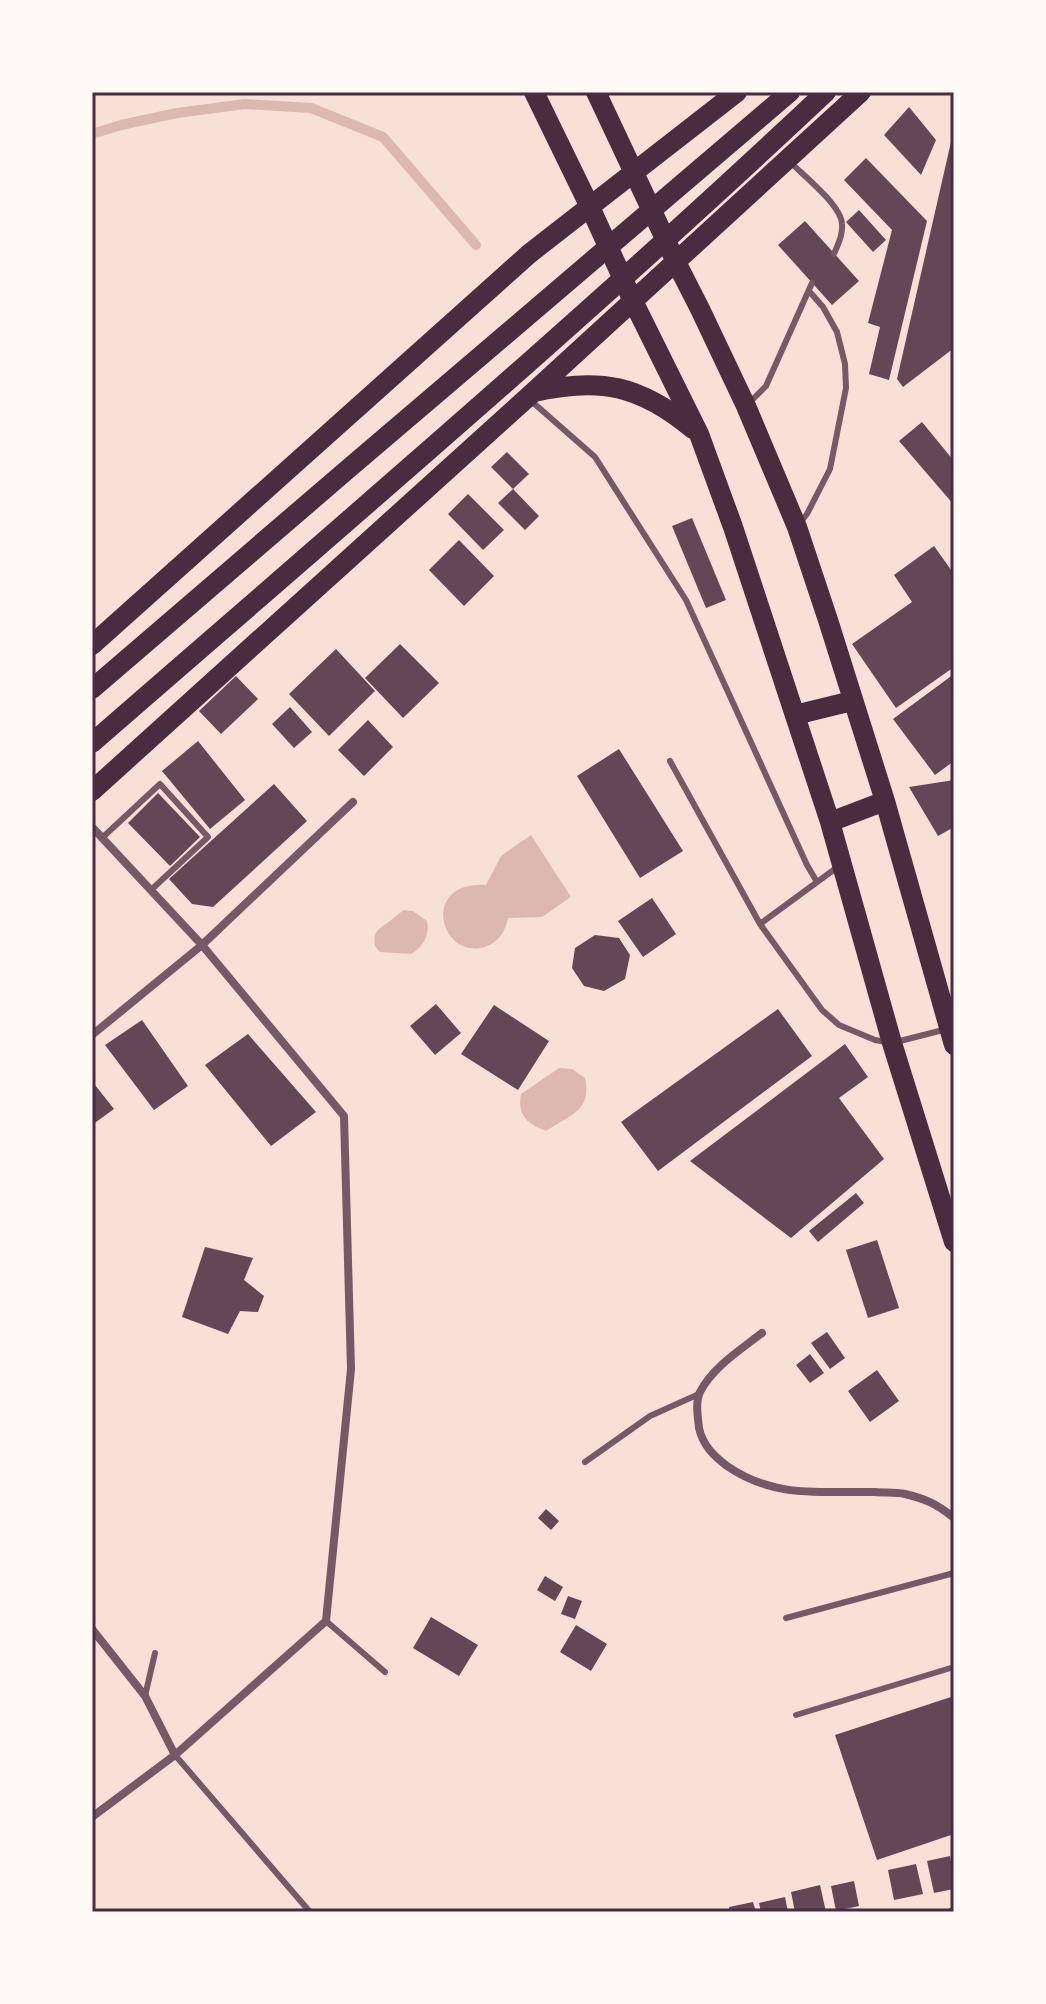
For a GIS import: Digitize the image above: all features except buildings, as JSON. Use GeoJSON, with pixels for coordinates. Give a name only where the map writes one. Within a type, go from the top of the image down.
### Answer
{"type":"FeatureCollection","features":[{"type":"Feature","properties":{"kind":"main road"},"geometry":{"type":"LineString","coordinates":[[534,92],[699,434],[747,568],[830,822],[892,1043],[944,1174],[954,1242]]}},
{"type":"Feature","properties":{"kind":"main road"},"geometry":{"type":"LineString","coordinates":[[596,92],[746,406],[797,527],[885,801],[952,1036]]}},
{"type":"Feature","properties":{"kind":"main road"},"geometry":{"type":"LineString","coordinates":[[92,645],[522,261],[737,92]]}},
{"type":"Feature","properties":{"kind":"main road"},"geometry":{"type":"LineString","coordinates":[[92,689],[790,92]]}},
{"type":"Feature","properties":{"kind":"main road"},"geometry":{"type":"LineString","coordinates":[[92,743],[373,499],[694,214],[826,92]]}},
{"type":"Feature","properties":{"kind":"main road"},"geometry":{"type":"LineString","coordinates":[[92,791],[861,92]]}},
{"type":"Feature","properties":{"kind":"main road"},"geometry":{"type":"LineString","coordinates":[[536,389],[591,384],[628,390],[665,407],[699,434]]}},
{"type":"Feature","properties":{"kind":"main road"},"geometry":{"type":"LineString","coordinates":[[795,715],[852,701]]}},
{"type":"Feature","properties":{"kind":"main road"},"geometry":{"type":"LineString","coordinates":[[830,822],[885,801]]}},
{"type":"Feature","properties":{"kind":"street"},"geometry":{"type":"LineString","coordinates":[[92,1035],[202,945],[353,802]]}},
{"type":"Feature","properties":{"kind":"street"},"geometry":{"type":"LineString","coordinates":[[92,827],[202,945],[344,1116],[351,1369],[326,1621],[175,1755],[92,1817]]}},
{"type":"Feature","properties":{"kind":"street"},"geometry":{"type":"LineString","coordinates":[[762,1333],[724,1363],[699,1394],[697,1415],[702,1440],[716,1458],[745,1478],[778,1490],[903,1493],[934,1503],[954,1518]]}},
{"type":"Feature","properties":{"kind":"street"},"geometry":{"type":"LineString","coordinates":[[92,1629],[145,1696],[175,1755]]}},
{"type":"Feature","properties":{"kind":"lane"},"geometry":{"type":"LineString","coordinates":[[787,160],[837,210],[843,221],[842,235],[834,254]]}},
{"type":"Feature","properties":{"kind":"lane"},"geometry":{"type":"LineString","coordinates":[[746,406],[766,386],[812,283]]}},
{"type":"Feature","properties":{"kind":"lane"},"geometry":{"type":"LineString","coordinates":[[797,527],[830,469],[846,388],[845,364],[837,332],[823,307],[809,291]]}},
{"type":"Feature","properties":{"kind":"lane"},"geometry":{"type":"LineString","coordinates":[[536,389],[595,457],[686,600],[817,882]]}},
{"type":"Feature","properties":{"kind":"lane"},"geometry":{"type":"LineString","coordinates":[[670,761],[760,924],[822,1010],[839,1025],[875,1040],[892,1043],[952,1036]]}},
{"type":"Feature","properties":{"kind":"lane"},"geometry":{"type":"LineString","coordinates":[[102,838],[160,784],[208,837],[151,890]]}},
{"type":"Feature","properties":{"kind":"lane"},"geometry":{"type":"LineString","coordinates":[[760,924],[841,864]]}},
{"type":"Feature","properties":{"kind":"lane"},"geometry":{"type":"LineString","coordinates":[[585,1462],[650,1416],[699,1394]]}},
{"type":"Feature","properties":{"kind":"lane"},"geometry":{"type":"LineString","coordinates":[[786,1618],[954,1573]]}},
{"type":"Feature","properties":{"kind":"lane"},"geometry":{"type":"LineString","coordinates":[[326,1621],[385,1672]]}},
{"type":"Feature","properties":{"kind":"lane"},"geometry":{"type":"LineString","coordinates":[[145,1696],[155,1653]]}},
{"type":"Feature","properties":{"kind":"lane"},"geometry":{"type":"LineString","coordinates":[[796,1715],[954,1667]]}},
{"type":"Feature","properties":{"kind":"lane"},"geometry":{"type":"LineString","coordinates":[[175,1755],[310,1912]]}},
{"type":"Feature","properties":{"kind":"shaded area"},"geometry":{"type":"Polygon","coordinates":[[[531,835],[571,897],[542,917],[508,918],[501,935],[487,946],[471,948],[458,944],[449,934],[444,921],[444,907],[451,895],[464,887],[486,885],[501,856],[531,835]]]}},
{"type":"Feature","properties":{"kind":"shaded area"},"geometry":{"type":"Polygon","coordinates":[[[404,910],[413,911],[427,921],[425,940],[411,954],[380,952],[375,946],[376,932],[404,910]]]}},
{"type":"Feature","properties":{"kind":"shaded area"},"geometry":{"type":"Polygon","coordinates":[[[559,1068],[572,1069],[585,1078],[585,1098],[578,1110],[546,1131],[525,1118],[521,1094],[559,1068]]]}},
{"type":"Feature","properties":{"kind":"waterway"},"geometry":{"type":"LineString","coordinates":[[92,134],[177,113],[245,104],[311,108],[383,137],[476,245]]}}]}
